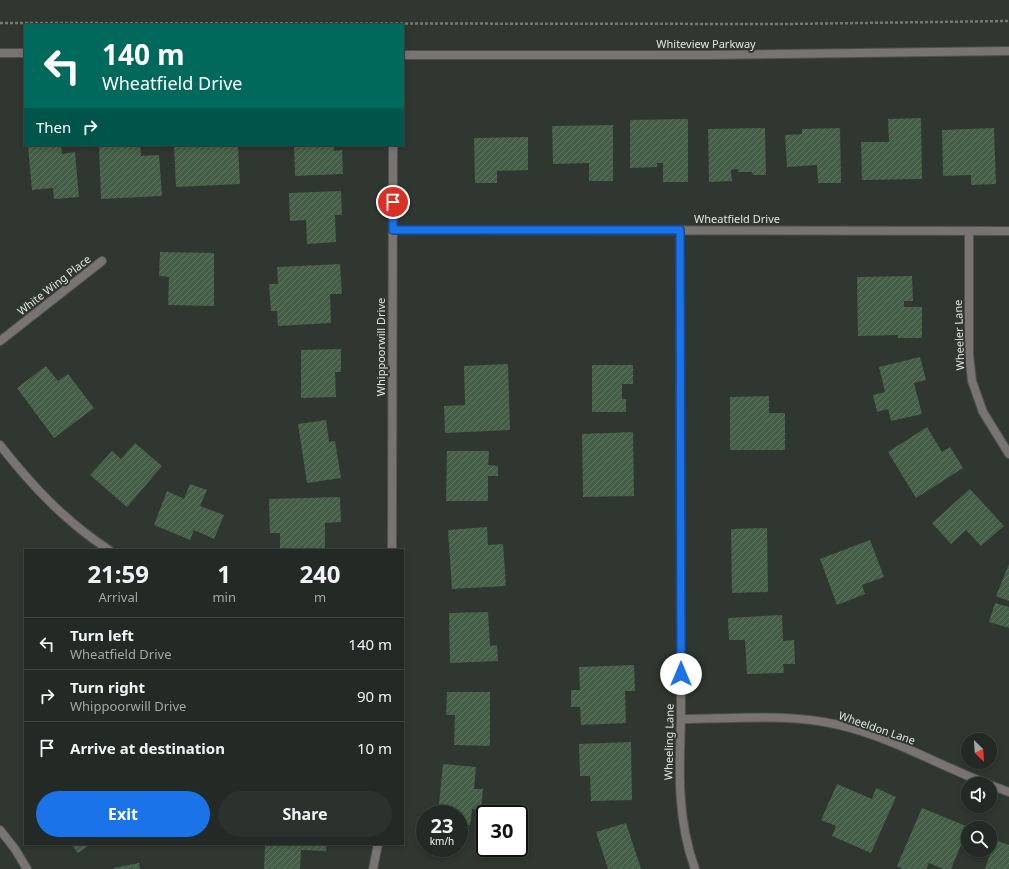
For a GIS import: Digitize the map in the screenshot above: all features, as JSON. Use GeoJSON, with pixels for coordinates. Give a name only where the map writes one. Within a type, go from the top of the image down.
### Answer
{"type":"FeatureCollection","features":[{"type":"Feature","properties":{"kind":"street","name":"Whiteview Parkway"},"geometry":{"type":"LineString","coordinates":[[404,55],[720,55],[1009,52]]}},
{"type":"Feature","properties":{"kind":"street"},"geometry":{"type":"LineString","coordinates":[[0,53],[24,53]]}},
{"type":"Feature","properties":{"kind":"street","name":"Whippoorwill Drive"},"geometry":{"type":"LineString","coordinates":[[392,549],[393,146]]}},
{"type":"Feature","properties":{"kind":"street","name":"Wheatfield Drive"},"geometry":{"type":"LineString","coordinates":[[393,230],[1009,231]]}},
{"type":"Feature","properties":{"kind":"street","name":"Wheeling Lane"},"geometry":{"type":"LineString","coordinates":[[680,230],[681,719],[679,773],[681,806],[686,840],[695,869]]}},
{"type":"Feature","properties":{"kind":"street","name":"Wheeler Lane"},"geometry":{"type":"LineString","coordinates":[[969,231],[969,354],[972,380],[986,417],[1009,454]]}},
{"type":"Feature","properties":{"kind":"street","name":"White Wing Place"},"geometry":{"type":"LineString","coordinates":[[0,340],[102,261]]}},
{"type":"Feature","properties":{"kind":"street"},"geometry":{"type":"LineString","coordinates":[[0,445],[44,498],[79,529],[108,549]]}},
{"type":"Feature","properties":{"kind":"street","name":"Wheeldon Lane"},"geometry":{"type":"LineString","coordinates":[[681,719],[800,720],[838,725],[901,746],[973,777]]}},
{"type":"Feature","properties":{"kind":"street","name":"Wheeldon Lane"},"geometry":{"type":"LineString","coordinates":[[997,787],[1009,792]]}},
{"type":"Feature","properties":{"kind":"street"},"geometry":{"type":"LineString","coordinates":[[0,830],[15,849],[27,869]]}},
{"type":"Feature","properties":{"kind":"street"},"geometry":{"type":"LineString","coordinates":[[373,869],[378,845]]}},
{"type":"Feature","properties":{"kind":"path"},"geometry":{"type":"LineString","coordinates":[[0,23],[785,24],[1009,21]]}},
{"type":"Feature","properties":{"kind":"building"},"geometry":{"type":"Polygon","coordinates":[[[921,118],[922,179],[862,180],[861,142],[889,142],[888,119],[921,118]]]}},
{"type":"Feature","properties":{"kind":"building"},"geometry":{"type":"Polygon","coordinates":[[[688,119],[688,182],[663,182],[663,163],[657,163],[657,167],[630,168],[630,120],[688,119]]]}},
{"type":"Feature","properties":{"kind":"building"},"geometry":{"type":"Polygon","coordinates":[[[613,125],[613,181],[589,181],[589,163],[553,164],[552,126],[613,125]]]}},
{"type":"Feature","properties":{"kind":"building"},"geometry":{"type":"Polygon","coordinates":[[[765,128],[766,175],[753,175],[752,172],[738,172],[738,169],[731,170],[732,181],[709,182],[708,129],[765,128]]]}},
{"type":"Feature","properties":{"kind":"building"},"geometry":{"type":"Polygon","coordinates":[[[840,128],[841,183],[818,183],[817,165],[787,167],[785,135],[802,134],[802,129],[840,128]]]}},
{"type":"Feature","properties":{"kind":"building"},"geometry":{"type":"Polygon","coordinates":[[[994,128],[996,184],[971,185],[971,175],[943,176],[942,130],[994,128]]]}},
{"type":"Feature","properties":{"kind":"building"},"geometry":{"type":"Polygon","coordinates":[[[528,137],[528,170],[497,171],[497,183],[475,183],[474,138],[528,137]]]}},
{"type":"Feature","properties":{"kind":"building"},"geometry":{"type":"Polygon","coordinates":[[[61,146],[62,154],[75,152],[79,197],[54,199],[53,188],[32,190],[28,147],[61,146]]]}},
{"type":"Feature","properties":{"kind":"building"},"geometry":{"type":"Polygon","coordinates":[[[99,146],[140,146],[141,156],[159,155],[162,196],[101,199],[99,146]]]}},
{"type":"Feature","properties":{"kind":"building"},"geometry":{"type":"Polygon","coordinates":[[[174,146],[238,146],[240,184],[176,187],[174,146]]]}},
{"type":"Feature","properties":{"kind":"building"},"geometry":{"type":"Polygon","coordinates":[[[294,146],[334,146],[334,151],[342,150],[343,174],[295,176],[294,146]]]}},
{"type":"Feature","properties":{"kind":"building"},"geometry":{"type":"Polygon","coordinates":[[[341,191],[342,215],[335,215],[336,242],[307,244],[306,220],[290,221],[289,193],[341,191]]]}},
{"type":"Feature","properties":{"kind":"building"},"geometry":{"type":"Polygon","coordinates":[[[160,252],[214,253],[214,306],[168,305],[169,277],[159,276],[160,252]]]}},
{"type":"Feature","properties":{"kind":"building"},"geometry":{"type":"Polygon","coordinates":[[[340,264],[342,294],[330,294],[331,323],[278,326],[277,311],[271,311],[269,284],[278,284],[277,267],[340,264]]]}},
{"type":"Feature","properties":{"kind":"building"},"geometry":{"type":"Polygon","coordinates":[[[912,276],[913,301],[904,301],[904,307],[922,307],[922,338],[898,338],[898,335],[858,336],[857,277],[912,276]]]}},
{"type":"Feature","properties":{"kind":"building"},"geometry":{"type":"Polygon","coordinates":[[[341,349],[341,372],[335,372],[336,397],[301,398],[301,350],[341,349]]]}},
{"type":"Feature","properties":{"kind":"building"},"geometry":{"type":"Polygon","coordinates":[[[920,357],[926,380],[914,383],[922,414],[891,421],[888,409],[877,412],[873,395],[885,392],[879,367],[920,357]]]}},
{"type":"Feature","properties":{"kind":"building"},"geometry":{"type":"Polygon","coordinates":[[[508,364],[510,430],[445,433],[444,406],[465,405],[464,366],[508,364]]]}},
{"type":"Feature","properties":{"kind":"building"},"geometry":{"type":"Polygon","coordinates":[[[592,365],[633,365],[633,384],[622,384],[622,399],[626,399],[626,412],[592,412],[592,365]]]}},
{"type":"Feature","properties":{"kind":"building"},"geometry":{"type":"Polygon","coordinates":[[[46,366],[58,381],[68,374],[94,408],[54,438],[17,388],[46,366]]]}},
{"type":"Feature","properties":{"kind":"building"},"geometry":{"type":"Polygon","coordinates":[[[769,396],[769,413],[785,413],[785,450],[730,450],[730,397],[769,396]]]}},
{"type":"Feature","properties":{"kind":"building"},"geometry":{"type":"Polygon","coordinates":[[[326,420],[329,442],[335,441],[341,478],[307,483],[298,424],[326,420]]]}},
{"type":"Feature","properties":{"kind":"building"},"geometry":{"type":"Polygon","coordinates":[[[927,427],[942,452],[950,447],[963,468],[916,498],[888,452],[927,427]]]}},
{"type":"Feature","properties":{"kind":"building"},"geometry":{"type":"Polygon","coordinates":[[[633,432],[634,496],[583,497],[582,434],[633,432]]]}},
{"type":"Feature","properties":{"kind":"building"},"geometry":{"type":"Polygon","coordinates":[[[135,443],[162,466],[127,507],[90,475],[112,451],[121,459],[135,443]]]}},
{"type":"Feature","properties":{"kind":"building"},"geometry":{"type":"Polygon","coordinates":[[[447,451],[489,451],[488,465],[498,466],[498,476],[488,476],[488,501],[446,501],[447,451]]]}},
{"type":"Feature","properties":{"kind":"building"},"geometry":{"type":"Polygon","coordinates":[[[190,484],[207,490],[200,506],[224,515],[214,539],[194,530],[190,540],[154,525],[167,491],[184,499],[190,484]]]}},
{"type":"Feature","properties":{"kind":"building"},"geometry":{"type":"Polygon","coordinates":[[[970,489],[1004,526],[981,546],[966,530],[951,544],[932,523],[970,489]]]}},
{"type":"Feature","properties":{"kind":"building"},"geometry":{"type":"Polygon","coordinates":[[[340,497],[341,522],[325,523],[325,549],[280,549],[280,533],[270,533],[269,499],[340,497]]]}},
{"type":"Feature","properties":{"kind":"building"},"geometry":{"type":"Polygon","coordinates":[[[487,527],[488,545],[503,544],[506,586],[452,589],[448,530],[487,527]]]}},
{"type":"Feature","properties":{"kind":"building"},"geometry":{"type":"Polygon","coordinates":[[[767,528],[768,592],[732,593],[731,529],[767,528]]]}},
{"type":"Feature","properties":{"kind":"building"},"geometry":{"type":"Polygon","coordinates":[[[870,540],[884,577],[862,585],[865,594],[837,605],[820,559],[870,540]]]}},
{"type":"Feature","properties":{"kind":"building"},"geometry":{"type":"Polygon","coordinates":[[[1009,564],[1009,601],[996,596],[1009,564]]]}},
{"type":"Feature","properties":{"kind":"building"},"geometry":{"type":"Polygon","coordinates":[[[995,603],[1009,607],[1009,628],[989,622],[995,603]]]}},
{"type":"Feature","properties":{"kind":"building"},"geometry":{"type":"Polygon","coordinates":[[[488,612],[490,646],[497,645],[498,661],[450,663],[449,613],[488,612]]]}},
{"type":"Feature","properties":{"kind":"building"},"geometry":{"type":"Polygon","coordinates":[[[782,615],[783,641],[794,640],[795,664],[783,664],[784,673],[747,674],[745,640],[729,640],[728,618],[782,615]]]}},
{"type":"Feature","properties":{"kind":"building"},"geometry":{"type":"Polygon","coordinates":[[[634,665],[635,691],[625,691],[626,723],[581,725],[580,707],[571,707],[571,690],[580,690],[579,667],[634,665]]]}},
{"type":"Feature","properties":{"kind":"building"},"geometry":{"type":"Polygon","coordinates":[[[447,692],[490,692],[490,746],[454,745],[455,715],[446,715],[447,692]]]}},
{"type":"Feature","properties":{"kind":"building"},"geometry":{"type":"Polygon","coordinates":[[[631,742],[632,800],[591,801],[590,776],[580,776],[579,744],[631,742]]]}},
{"type":"Feature","properties":{"kind":"building"},"geometry":{"type":"Polygon","coordinates":[[[443,764],[476,767],[474,789],[483,789],[481,805],[476,805],[476,809],[472,809],[470,825],[468,825],[468,805],[439,805],[443,764]]]}},
{"type":"Feature","properties":{"kind":"building"},"geometry":{"type":"Polygon","coordinates":[[[837,784],[872,799],[876,788],[896,797],[871,853],[832,836],[836,826],[821,820],[837,784]]]}},
{"type":"Feature","properties":{"kind":"building"},"geometry":{"type":"Polygon","coordinates":[[[922,808],[961,824],[961,845],[951,869],[943,869],[929,863],[926,869],[903,869],[897,866],[922,808]]]}},
{"type":"Feature","properties":{"kind":"building"},"geometry":{"type":"Polygon","coordinates":[[[626,823],[641,869],[608,869],[596,832],[626,823]]]}},
{"type":"Feature","properties":{"kind":"building"},"geometry":{"type":"Polygon","coordinates":[[[997,841],[1009,845],[1009,869],[985,869],[989,857],[997,857],[997,841]]]}},
{"type":"Feature","properties":{"kind":"building"},"geometry":{"type":"Polygon","coordinates":[[[72,845],[90,845],[78,853],[72,845]]]}},
{"type":"Feature","properties":{"kind":"building"},"geometry":{"type":"Polygon","coordinates":[[[265,845],[327,845],[326,851],[301,850],[300,869],[264,869],[265,845]]]}},
{"type":"Feature","properties":{"kind":"building"},"geometry":{"type":"Polygon","coordinates":[[[139,863],[140,869],[114,869],[114,868],[139,863]]]}},
{"type":"Feature","properties":{"kind":"route"},"geometry":{"type":"LineString","coordinates":[[393,202],[393,230],[680,230],[681,674]]}}]}
